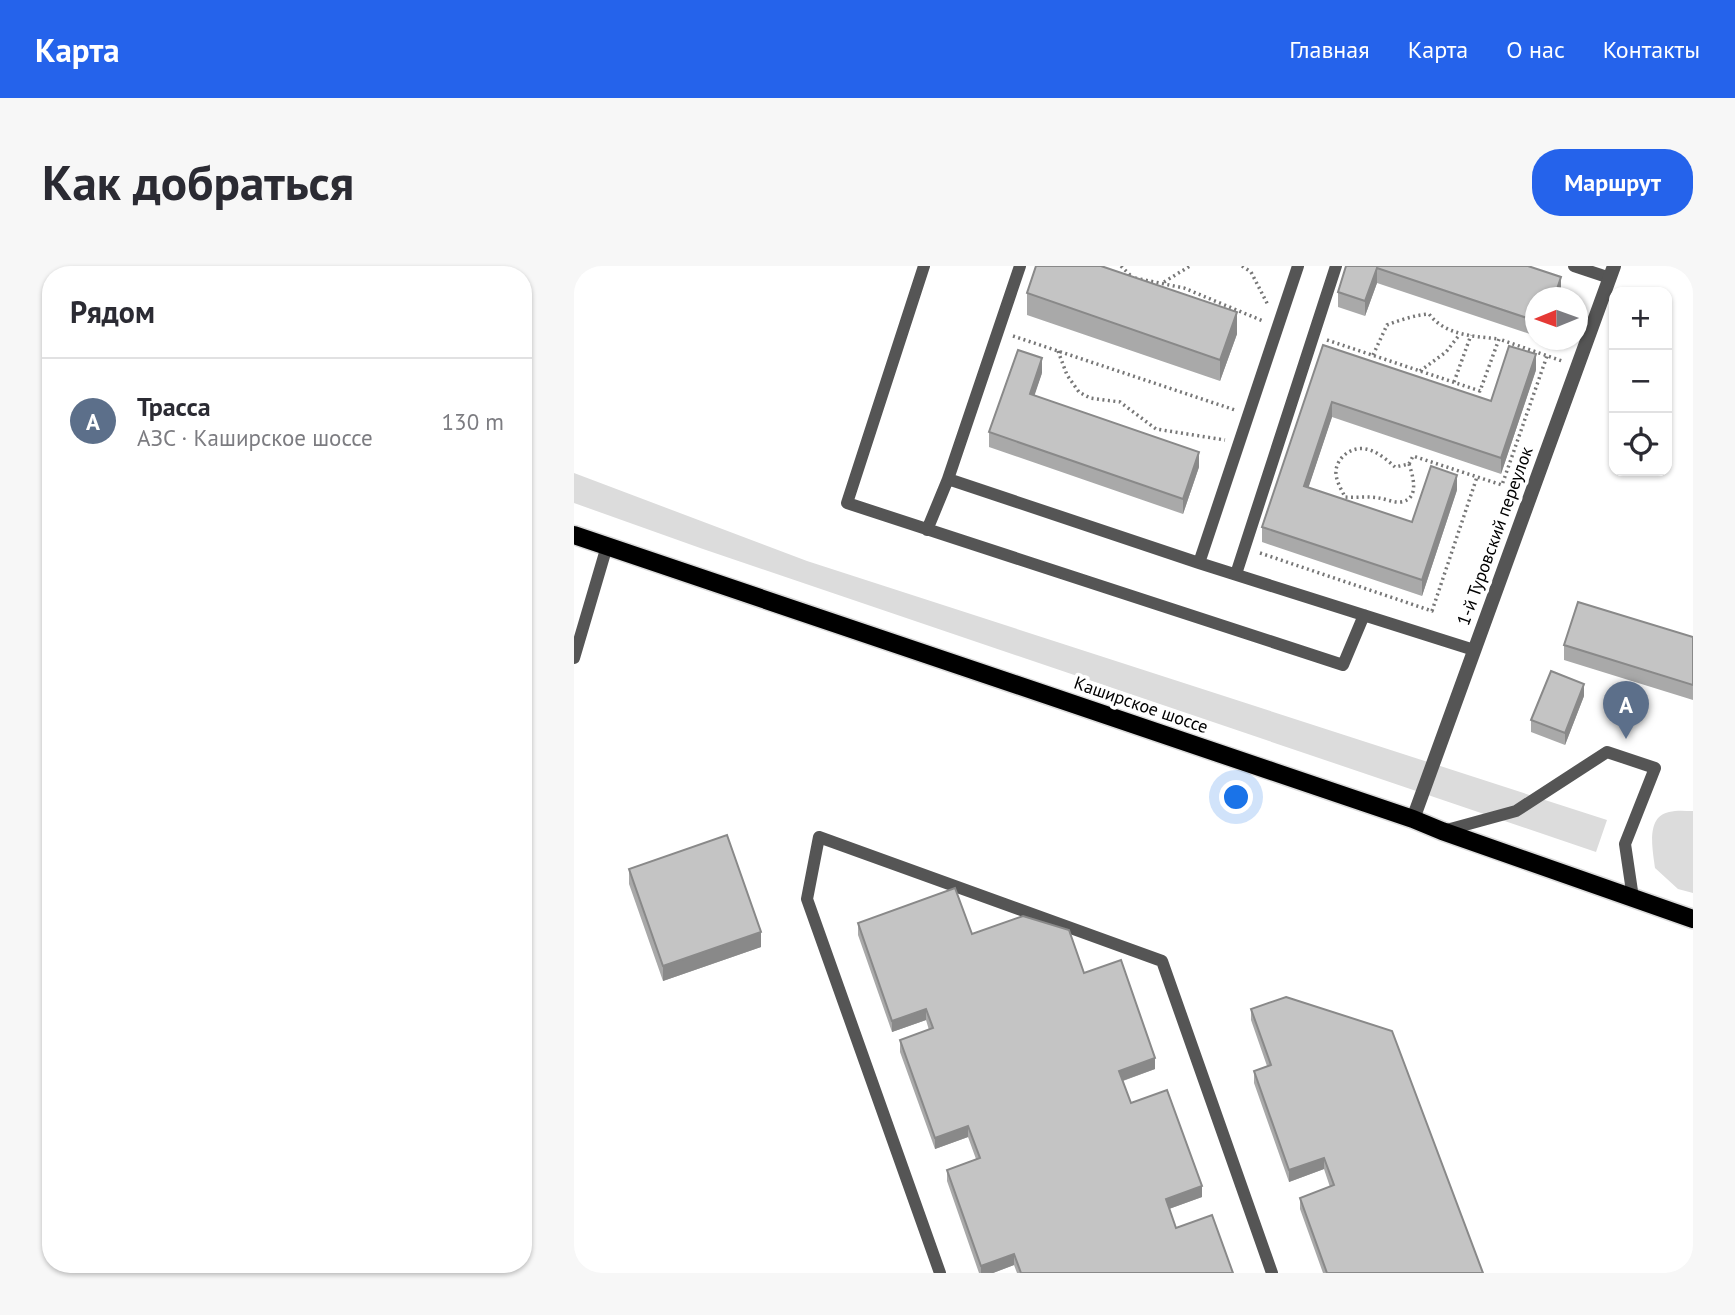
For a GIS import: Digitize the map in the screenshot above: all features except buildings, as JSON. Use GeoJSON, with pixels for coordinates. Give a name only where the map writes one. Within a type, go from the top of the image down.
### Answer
{"type":"FeatureCollection","features":[{"type":"Feature","properties":{"kind":"main road","name":"Каширское шоссе"},"geometry":{"type":"LineString","coordinates":[[574,535],[1413,819],[1693,919]]}},
{"type":"Feature","properties":{"kind":"street","name":"1-й Туровский переулок"},"geometry":{"type":"LineString","coordinates":[[1413,819],[1612,272]]}},
{"type":"Feature","properties":{"kind":"lane"},"geometry":{"type":"LineString","coordinates":[[924,266],[847,503],[1343,665],[1364,615]]}},
{"type":"Feature","properties":{"kind":"lane"},"geometry":{"type":"LineString","coordinates":[[928,530],[948,479],[1020,266]]}},
{"type":"Feature","properties":{"kind":"lane"},"geometry":{"type":"LineString","coordinates":[[1199,562],[1298,266]]}},
{"type":"Feature","properties":{"kind":"lane"},"geometry":{"type":"LineString","coordinates":[[1236,574],[1336,266]]}},
{"type":"Feature","properties":{"kind":"lane"},"geometry":{"type":"LineString","coordinates":[[1574,266],[1612,272]]}},
{"type":"Feature","properties":{"kind":"lane"},"geometry":{"type":"LineString","coordinates":[[948,479],[1475,650]]}},
{"type":"Feature","properties":{"kind":"lane"},"geometry":{"type":"LineString","coordinates":[[574,658],[607,546]]}},
{"type":"Feature","properties":{"kind":"lane"},"geometry":{"type":"LineString","coordinates":[[1442,831],[1516,811],[1607,752],[1655,768],[1625,844],[1633,898]]}},
{"type":"Feature","properties":{"kind":"lane"},"geometry":{"type":"LineString","coordinates":[[940,1273],[807,899],[819,837],[1163,961],[1272,1273]]}},
{"type":"Feature","properties":{"kind":"path"},"geometry":{"type":"LineString","coordinates":[[1121,266],[1133,278]]}},
{"type":"Feature","properties":{"kind":"path"},"geometry":{"type":"LineString","coordinates":[[1163,283],[1190,266]]}},
{"type":"Feature","properties":{"kind":"path"},"geometry":{"type":"LineString","coordinates":[[1242,266],[1251,272],[1268,305],[1263,320]]}},
{"type":"Feature","properties":{"kind":"path"},"geometry":{"type":"LineString","coordinates":[[1123,275],[1184,288],[1278,327]]}},
{"type":"Feature","properties":{"kind":"path"},"geometry":{"type":"LineString","coordinates":[[1373,355],[1387,325],[1415,315],[1429,314],[1443,328],[1460,334],[1499,339],[1578,366]]}},
{"type":"Feature","properties":{"kind":"path"},"geometry":{"type":"LineString","coordinates":[[998,331],[1249,414]]}},
{"type":"Feature","properties":{"kind":"path"},"geometry":{"type":"LineString","coordinates":[[1420,371],[1446,352],[1460,334]]}},
{"type":"Feature","properties":{"kind":"path"},"geometry":{"type":"LineString","coordinates":[[1314,335],[1480,391],[1499,339]]}},
{"type":"Feature","properties":{"kind":"path"},"geometry":{"type":"LineString","coordinates":[[1454,382],[1471,335]]}},
{"type":"Feature","properties":{"kind":"path"},"geometry":{"type":"LineString","coordinates":[[1058,351],[1067,375],[1079,392],[1090,398],[1120,402],[1156,429],[1222,439],[1238,446]]}},
{"type":"Feature","properties":{"kind":"path"},"geometry":{"type":"LineString","coordinates":[[1409,464],[1395,467],[1367,449],[1359,449],[1349,451],[1336,469],[1345,497],[1400,502],[1408,499],[1414,490],[1409,464],[1413,456],[1502,485],[1547,356]]}},
{"type":"Feature","properties":{"kind":"path"},"geometry":{"type":"LineString","coordinates":[[1245,548],[1432,611],[1477,477]]}},
{"type":"Feature","properties":{"kind":"shaded area"},"geometry":{"type":"Polygon","coordinates":[[[574,473],[807,561],[1607,820],[1596,852],[574,503],[574,473]]]}},
{"type":"Feature","properties":{"kind":"shaded area"},"geometry":{"type":"Polygon","coordinates":[[[1672,811],[1693,811],[1693,893],[1678,889],[1655,868],[1652,836],[1656,820],[1661,815],[1672,811]]]}},
{"type":"Feature","properties":{"kind":"place","name":"Трасса"},"geometry":{"type":"Point","coordinates":[1626,739]}}]}
